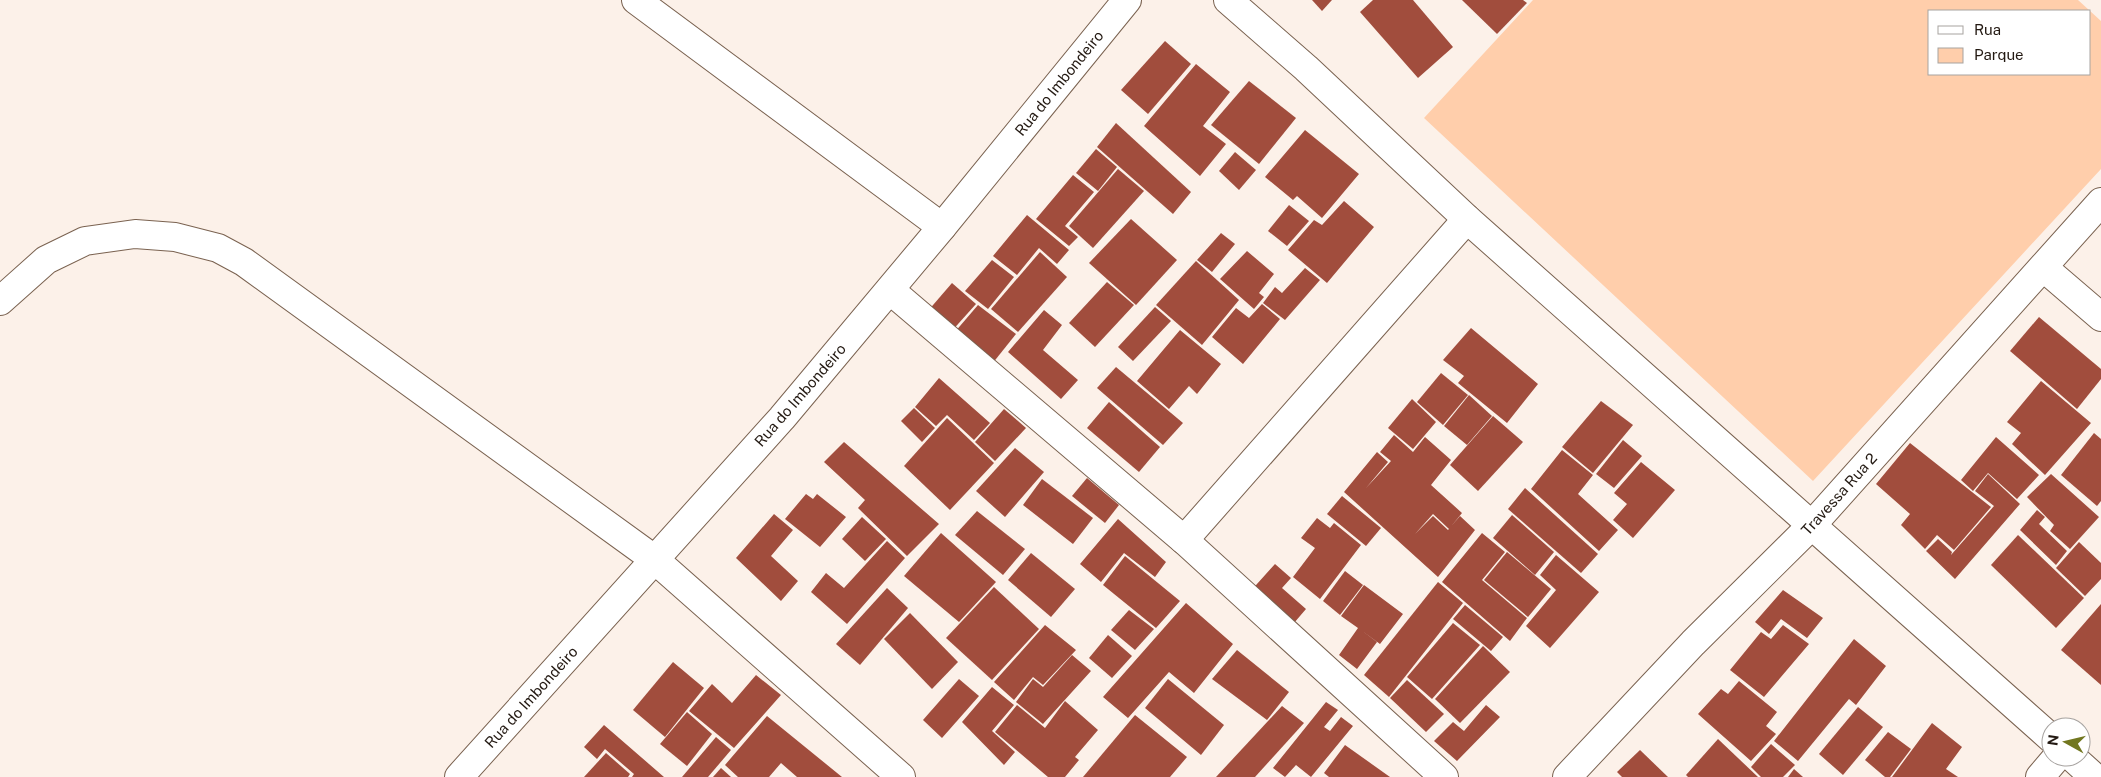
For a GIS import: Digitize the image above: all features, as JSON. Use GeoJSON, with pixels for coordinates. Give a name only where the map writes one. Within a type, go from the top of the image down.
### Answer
{"type":"FeatureCollection","features":[{"type":"Feature","properties":{"kind":"street"},"geometry":{"type":"LineString","coordinates":[[636,0],[942,227]]}},
{"type":"Feature","properties":{"kind":"street","name":"Rua do Imbondeiro"},"geometry":{"type":"LineString","coordinates":[[459,777],[782,418],[942,227],[1127,0]]}},
{"type":"Feature","properties":{"kind":"street"},"geometry":{"type":"LineString","coordinates":[[1228,0],[1306,68],[1467,219],[2041,729]]}},
{"type":"Feature","properties":{"kind":"street","name":"Travessa Rua 2"},"geometry":{"type":"LineString","coordinates":[[1568,777],[1693,643],[1811,526],[2044,268],[2101,202]]}},
{"type":"Feature","properties":{"kind":"street"},"geometry":{"type":"LineString","coordinates":[[1184,540],[1467,219]]}},
{"type":"Feature","properties":{"kind":"street"},"geometry":{"type":"LineString","coordinates":[[0,301],[46,260],[85,241],[135,234],[175,237],[218,248],[244,262],[654,559],[901,777]]}},
{"type":"Feature","properties":{"kind":"street"},"geometry":{"type":"LineString","coordinates":[[2044,268],[2101,317]]}},
{"type":"Feature","properties":{"kind":"street"},"geometry":{"type":"LineString","coordinates":[[890,290],[1184,540],[1444,777]]}},
{"type":"Feature","properties":{"kind":"street"},"geometry":{"type":"LineString","coordinates":[[2040,777],[2048,767]]}},
{"type":"Feature","properties":{"kind":"street"},"geometry":{"type":"LineString","coordinates":[[2083,767],[2094,777]]}},
{"type":"Feature","properties":{"kind":"green space"},"geometry":{"type":"Polygon","coordinates":[[[1533,0],[2078,0],[2089,10],[1928,10],[1928,75],[2091,75],[2091,12],[2101,21],[2101,169],[1813,481],[1424,118],[1533,0]]]}},
{"type":"Feature","properties":{"kind":"building"},"geometry":{"type":"Polygon","coordinates":[[[1312,0],[1332,0],[1322,11],[1312,0]]]}},
{"type":"Feature","properties":{"kind":"building"},"geometry":{"type":"Polygon","coordinates":[[[1373,0],[1413,0],[1453,47],[1418,78],[1360,12],[1373,0]]]}},
{"type":"Feature","properties":{"kind":"building"},"geometry":{"type":"Polygon","coordinates":[[[1462,0],[1523,0],[1527,3],[1497,34],[1462,0]]]}},
{"type":"Feature","properties":{"kind":"building"},"geometry":{"type":"Polygon","coordinates":[[[1165,41],[1191,64],[1148,114],[1121,90],[1165,41]]]}},
{"type":"Feature","properties":{"kind":"building"},"geometry":{"type":"Polygon","coordinates":[[[1196,64],[1230,92],[1203,126],[1226,144],[1200,176],[1144,126],[1196,64]]]}},
{"type":"Feature","properties":{"kind":"building"},"geometry":{"type":"Polygon","coordinates":[[[1249,81],[1296,118],[1259,164],[1211,125],[1249,81]]]}},
{"type":"Feature","properties":{"kind":"building"},"geometry":{"type":"Polygon","coordinates":[[[1116,123],[1191,192],[1173,214],[1097,147],[1116,123]]]}},
{"type":"Feature","properties":{"kind":"building"},"geometry":{"type":"Polygon","coordinates":[[[1305,130],[1359,174],[1322,218],[1297,196],[1293,200],[1265,177],[1305,130]]]}},
{"type":"Feature","properties":{"kind":"building"},"geometry":{"type":"Polygon","coordinates":[[[1096,149],[1117,167],[1098,191],[1076,173],[1096,149]]]}},
{"type":"Feature","properties":{"kind":"building"},"geometry":{"type":"Polygon","coordinates":[[[1235,152],[1256,170],[1239,190],[1219,171],[1235,152]]]}},
{"type":"Feature","properties":{"kind":"building"},"geometry":{"type":"Polygon","coordinates":[[[1118,169],[1144,191],[1093,248],[1069,226],[1118,169]]]}},
{"type":"Feature","properties":{"kind":"building"},"geometry":{"type":"Polygon","coordinates":[[[1073,175],[1094,192],[1065,226],[1078,237],[1069,246],[1036,219],[1073,175]]]}},
{"type":"Feature","properties":{"kind":"building"},"geometry":{"type":"Polygon","coordinates":[[[1344,201],[1374,227],[1327,283],[1288,250],[1314,220],[1322,225],[1344,201]]]}},
{"type":"Feature","properties":{"kind":"building"},"geometry":{"type":"Polygon","coordinates":[[[1289,205],[1309,221],[1287,246],[1268,231],[1289,205]]]}},
{"type":"Feature","properties":{"kind":"building"},"geometry":{"type":"Polygon","coordinates":[[[1027,215],[1069,250],[1057,264],[1039,248],[1017,275],[993,256],[1027,215]]]}},
{"type":"Feature","properties":{"kind":"building"},"geometry":{"type":"Polygon","coordinates":[[[1131,219],[1177,260],[1136,305],[1089,263],[1131,219]]]}},
{"type":"Feature","properties":{"kind":"building"},"geometry":{"type":"Polygon","coordinates":[[[1221,233],[1235,244],[1212,272],[1197,260],[1221,233]]]}},
{"type":"Feature","properties":{"kind":"building"},"geometry":{"type":"Polygon","coordinates":[[[1247,251],[1274,274],[1259,293],[1264,297],[1254,309],[1220,279],[1247,251]]]}},
{"type":"Feature","properties":{"kind":"building"},"geometry":{"type":"Polygon","coordinates":[[[1040,252],[1067,277],[1018,332],[991,309],[1040,252]]]}},
{"type":"Feature","properties":{"kind":"building"},"geometry":{"type":"Polygon","coordinates":[[[992,260],[1014,277],[988,309],[965,291],[992,260]]]}},
{"type":"Feature","properties":{"kind":"building"},"geometry":{"type":"Polygon","coordinates":[[[1196,261],[1239,300],[1202,345],[1156,305],[1196,261]]]}},
{"type":"Feature","properties":{"kind":"building"},"geometry":{"type":"Polygon","coordinates":[[[1305,268],[1320,280],[1285,320],[1263,303],[1275,287],[1282,293],[1305,268]]]}},
{"type":"Feature","properties":{"kind":"building"},"geometry":{"type":"Polygon","coordinates":[[[1107,282],[1134,305],[1095,347],[1069,323],[1107,282]]]}},
{"type":"Feature","properties":{"kind":"building"},"geometry":{"type":"Polygon","coordinates":[[[952,283],[976,304],[950,333],[927,312],[952,283]]]}},
{"type":"Feature","properties":{"kind":"building"},"geometry":{"type":"Polygon","coordinates":[[[1262,304],[1280,319],[1243,364],[1212,337],[1236,308],[1249,318],[1262,304]]]}},
{"type":"Feature","properties":{"kind":"building"},"geometry":{"type":"Polygon","coordinates":[[[978,305],[1016,334],[992,364],[954,333],[978,305]]]}},
{"type":"Feature","properties":{"kind":"building"},"geometry":{"type":"Polygon","coordinates":[[[1155,307],[1171,321],[1133,361],[1118,347],[1155,307]]]}},
{"type":"Feature","properties":{"kind":"building"},"geometry":{"type":"Polygon","coordinates":[[[1044,310],[1062,325],[1043,350],[1078,380],[1061,399],[1008,352],[1044,310]]]}},
{"type":"Feature","properties":{"kind":"building"},"geometry":{"type":"Polygon","coordinates":[[[2039,317],[2101,369],[2101,379],[2077,409],[2010,351],[2039,317]]]}},
{"type":"Feature","properties":{"kind":"building"},"geometry":{"type":"Polygon","coordinates":[[[1471,328],[1538,384],[1507,423],[1458,383],[1464,376],[1443,360],[1471,328]]]}},
{"type":"Feature","properties":{"kind":"building"},"geometry":{"type":"Polygon","coordinates":[[[1180,330],[1221,364],[1197,394],[1189,386],[1169,409],[1137,381],[1180,330]]]}},
{"type":"Feature","properties":{"kind":"building"},"geometry":{"type":"Polygon","coordinates":[[[1116,367],[1183,423],[1163,445],[1097,388],[1116,367]]]}},
{"type":"Feature","properties":{"kind":"building"},"geometry":{"type":"Polygon","coordinates":[[[1441,373],[1468,395],[1443,425],[1417,402],[1441,373]]]}},
{"type":"Feature","properties":{"kind":"building"},"geometry":{"type":"Polygon","coordinates":[[[939,378],[990,423],[974,440],[947,415],[936,426],[915,407],[939,378]]]}},
{"type":"Feature","properties":{"kind":"building"},"geometry":{"type":"Polygon","coordinates":[[[2041,381],[2091,423],[2045,475],[2012,444],[2021,433],[2007,422],[2041,381]]]}},
{"type":"Feature","properties":{"kind":"building"},"geometry":{"type":"Polygon","coordinates":[[[1469,395],[1492,416],[1467,445],[1444,426],[1469,395]]]}},
{"type":"Feature","properties":{"kind":"building"},"geometry":{"type":"Polygon","coordinates":[[[1412,399],[1436,422],[1413,449],[1388,428],[1412,399]]]}},
{"type":"Feature","properties":{"kind":"building"},"geometry":{"type":"Polygon","coordinates":[[[1601,401],[1633,425],[1593,473],[1562,447],[1601,401]]]}},
{"type":"Feature","properties":{"kind":"building"},"geometry":{"type":"Polygon","coordinates":[[[1109,402],[1160,447],[1139,472],[1087,428],[1109,402]]]}},
{"type":"Feature","properties":{"kind":"building"},"geometry":{"type":"Polygon","coordinates":[[[914,408],[935,428],[922,442],[901,421],[914,408]]]}},
{"type":"Feature","properties":{"kind":"building"},"geometry":{"type":"Polygon","coordinates":[[[1004,409],[1026,428],[995,461],[975,442],[1004,409]]]}},
{"type":"Feature","properties":{"kind":"building"},"geometry":{"type":"Polygon","coordinates":[[[1493,416],[1523,442],[1478,491],[1450,465],[1493,416]]]}},
{"type":"Feature","properties":{"kind":"building"},"geometry":{"type":"Polygon","coordinates":[[[947,418],[994,463],[950,510],[904,466],[947,418]]]}},
{"type":"Feature","properties":{"kind":"building"},"geometry":{"type":"Polygon","coordinates":[[[2094,433],[2101,439],[2101,501],[2097,506],[2061,475],[2094,433]]]}},
{"type":"Feature","properties":{"kind":"building"},"geometry":{"type":"Polygon","coordinates":[[[1394,435],[1413,452],[1425,437],[1451,460],[1431,485],[1462,513],[1452,526],[1460,516],[1475,530],[1438,577],[1344,492],[1377,452],[1388,462],[1366,488],[1391,461],[1380,452],[1394,435]],[[1433,514],[1415,534],[1433,516],[1449,529],[1433,514]]]}},
{"type":"Feature","properties":{"kind":"building"},"geometry":{"type":"Polygon","coordinates":[[[1996,437],[2039,475],[2017,499],[1988,473],[1973,491],[1961,480],[1996,437]]]}},
{"type":"Feature","properties":{"kind":"building"},"geometry":{"type":"Polygon","coordinates":[[[1623,440],[1642,456],[1614,488],[1596,474],[1623,440]]]}},
{"type":"Feature","properties":{"kind":"building"},"geometry":{"type":"Polygon","coordinates":[[[844,442],[939,524],[907,556],[858,508],[865,500],[824,462],[844,442]]]}},
{"type":"Feature","properties":{"kind":"building"},"geometry":{"type":"Polygon","coordinates":[[[1910,443],[1991,507],[1954,550],[1937,535],[1925,549],[1901,525],[1910,514],[1876,484],[1910,443]]]}},
{"type":"Feature","properties":{"kind":"building"},"geometry":{"type":"Polygon","coordinates":[[[1015,448],[1044,472],[1005,517],[976,491],[1015,448]]]}},
{"type":"Feature","properties":{"kind":"building"},"geometry":{"type":"Polygon","coordinates":[[[1562,450],[1593,475],[1578,494],[1618,530],[1599,551],[1531,489],[1562,450]]]}},
{"type":"Feature","properties":{"kind":"building"},"geometry":{"type":"Polygon","coordinates":[[[1641,462],[1675,490],[1633,538],[1613,520],[1627,504],[1614,493],[1641,462]]]}},
{"type":"Feature","properties":{"kind":"building"},"geometry":{"type":"Polygon","coordinates":[[[1988,474],[2020,504],[1955,579],[1926,551],[1938,539],[1952,552],[1951,555],[1994,506],[1975,491],[1988,474]]]}},
{"type":"Feature","properties":{"kind":"building"},"geometry":{"type":"Polygon","coordinates":[[[2051,474],[2099,517],[2070,549],[2050,531],[2054,525],[2027,497],[2051,474]]]}},
{"type":"Feature","properties":{"kind":"building"},"geometry":{"type":"Polygon","coordinates":[[[1087,478],[1119,505],[1105,523],[1072,496],[1087,478]]]}},
{"type":"Feature","properties":{"kind":"building"},"geometry":{"type":"Polygon","coordinates":[[[1042,479],[1093,518],[1073,544],[1023,505],[1042,479]]]}},
{"type":"Feature","properties":{"kind":"building"},"geometry":{"type":"Polygon","coordinates":[[[1525,488],[1598,554],[1581,573],[1508,509],[1525,488]]]}},
{"type":"Feature","properties":{"kind":"building"},"geometry":{"type":"Polygon","coordinates":[[[806,494],[813,499],[817,494],[846,517],[820,547],[785,519],[806,494]]]}},
{"type":"Feature","properties":{"kind":"building"},"geometry":{"type":"Polygon","coordinates":[[[1342,496],[1381,528],[1366,546],[1327,514],[1342,496]]]}},
{"type":"Feature","properties":{"kind":"building"},"geometry":{"type":"Polygon","coordinates":[[[2037,510],[2045,517],[2039,524],[2067,551],[2056,565],[2020,530],[2037,510]]]}},
{"type":"Feature","properties":{"kind":"building"},"geometry":{"type":"Polygon","coordinates":[[[977,511],[1025,549],[1003,575],[955,535],[977,511]]]}},
{"type":"Feature","properties":{"kind":"building"},"geometry":{"type":"Polygon","coordinates":[[[774,514],[793,530],[771,556],[798,581],[781,601],[736,558],[774,514]]]}},
{"type":"Feature","properties":{"kind":"building"},"geometry":{"type":"Polygon","coordinates":[[[1512,515],[1554,552],[1535,575],[1493,538],[1512,515]]]}},
{"type":"Feature","properties":{"kind":"building"},"geometry":{"type":"Polygon","coordinates":[[[862,517],[886,539],[865,561],[842,539],[862,517]]]}},
{"type":"Feature","properties":{"kind":"building"},"geometry":{"type":"Polygon","coordinates":[[[1317,518],[1330,528],[1334,523],[1361,545],[1320,599],[1293,577],[1315,548],[1301,538],[1317,518]]]}},
{"type":"Feature","properties":{"kind":"building"},"geometry":{"type":"Polygon","coordinates":[[[1118,519],[1166,562],[1155,577],[1124,553],[1101,582],[1080,564],[1118,519]]]}},
{"type":"Feature","properties":{"kind":"building"},"geometry":{"type":"Polygon","coordinates":[[[941,533],[996,582],[959,622],[904,576],[941,533]]]}},
{"type":"Feature","properties":{"kind":"building"},"geometry":{"type":"Polygon","coordinates":[[[1482,533],[1505,552],[1482,580],[1527,618],[1510,641],[1442,582],[1482,533]]]}},
{"type":"Feature","properties":{"kind":"building"},"geometry":{"type":"Polygon","coordinates":[[[2018,535],[2084,598],[2056,628],[1991,565],[2018,535]]]}},
{"type":"Feature","properties":{"kind":"building"},"geometry":{"type":"Polygon","coordinates":[[[887,541],[905,558],[847,624],[811,592],[826,573],[844,588],[887,541]]]}},
{"type":"Feature","properties":{"kind":"building"},"geometry":{"type":"Polygon","coordinates":[[[2079,542],[2101,563],[2101,579],[2085,596],[2056,568],[2079,542]]]}},
{"type":"Feature","properties":{"kind":"building"},"geometry":{"type":"Polygon","coordinates":[[[1507,552],[1551,589],[1528,617],[1484,580],[1507,552]]]}},
{"type":"Feature","properties":{"kind":"building"},"geometry":{"type":"Polygon","coordinates":[[[1031,553],[1075,589],[1051,617],[1008,580],[1031,553]]]}},
{"type":"Feature","properties":{"kind":"building"},"geometry":{"type":"Polygon","coordinates":[[[1556,555],[1599,592],[1550,648],[1526,626],[1556,590],[1540,575],[1556,555]]]}},
{"type":"Feature","properties":{"kind":"building"},"geometry":{"type":"Polygon","coordinates":[[[1125,556],[1180,601],[1156,628],[1103,585],[1125,556]]]}},
{"type":"Feature","properties":{"kind":"building"},"geometry":{"type":"Polygon","coordinates":[[[1275,564],[1291,578],[1282,588],[1306,609],[1288,630],[1248,594],[1275,564]]]}},
{"type":"Feature","properties":{"kind":"building"},"geometry":{"type":"Polygon","coordinates":[[[1345,571],[1363,585],[1340,615],[1323,601],[1345,571]]]}},
{"type":"Feature","properties":{"kind":"building"},"geometry":{"type":"Polygon","coordinates":[[[1438,582],[1463,603],[1389,697],[1364,675],[1438,582]]]}},
{"type":"Feature","properties":{"kind":"building"},"geometry":{"type":"Polygon","coordinates":[[[1364,585],[1403,614],[1380,644],[1361,630],[1377,642],[1357,669],[1339,655],[1358,628],[1341,616],[1364,585]]]}},
{"type":"Feature","properties":{"kind":"building"},"geometry":{"type":"Polygon","coordinates":[[[994,587],[1039,629],[992,680],[946,638],[994,587]]]}},
{"type":"Feature","properties":{"kind":"building"},"geometry":{"type":"Polygon","coordinates":[[[887,588],[908,608],[860,665],[836,644],[887,588]]]}},
{"type":"Feature","properties":{"kind":"building"},"geometry":{"type":"Polygon","coordinates":[[[1783,590],[1823,618],[1807,638],[1781,619],[1769,634],[1755,622],[1783,590]]]}},
{"type":"Feature","properties":{"kind":"building"},"geometry":{"type":"Polygon","coordinates":[[[1186,603],[1233,644],[1194,693],[1169,672],[1128,718],[1103,697],[1186,603]]]}},
{"type":"Feature","properties":{"kind":"building"},"geometry":{"type":"Polygon","coordinates":[[[2101,604],[2101,685],[2061,650],[2101,604]]]}},
{"type":"Feature","properties":{"kind":"building"},"geometry":{"type":"Polygon","coordinates":[[[1465,605],[1503,637],[1491,651],[1453,619],[1465,605]]]}},
{"type":"Feature","properties":{"kind":"building"},"geometry":{"type":"Polygon","coordinates":[[[1129,610],[1154,629],[1135,650],[1111,630],[1129,610]]]}},
{"type":"Feature","properties":{"kind":"building"},"geometry":{"type":"Polygon","coordinates":[[[910,613],[958,662],[932,689],[884,639],[910,613]]]}},
{"type":"Feature","properties":{"kind":"building"},"geometry":{"type":"Polygon","coordinates":[[[1453,623],[1480,645],[1432,699],[1407,677],[1453,623]]]}},
{"type":"Feature","properties":{"kind":"building"},"geometry":{"type":"Polygon","coordinates":[[[1045,625],[1076,650],[1043,685],[1033,677],[1014,700],[994,682],[1045,625]]]}},
{"type":"Feature","properties":{"kind":"building"},"geometry":{"type":"Polygon","coordinates":[[[1783,625],[1809,644],[1764,697],[1730,670],[1761,632],[1771,639],[1783,625]]]}},
{"type":"Feature","properties":{"kind":"building"},"geometry":{"type":"Polygon","coordinates":[[[1108,635],[1132,656],[1112,678],[1089,658],[1108,635]]]}},
{"type":"Feature","properties":{"kind":"building"},"geometry":{"type":"Polygon","coordinates":[[[1854,639],[1886,666],[1856,705],[1849,699],[1798,761],[1774,741],[1854,639]]]}},
{"type":"Feature","properties":{"kind":"building"},"geometry":{"type":"Polygon","coordinates":[[[1483,646],[1510,672],[1460,723],[1435,699],[1483,646]]]}},
{"type":"Feature","properties":{"kind":"building"},"geometry":{"type":"Polygon","coordinates":[[[1237,650],[1289,692],[1267,720],[1212,679],[1237,650]]]}},
{"type":"Feature","properties":{"kind":"building"},"geometry":{"type":"Polygon","coordinates":[[[1072,655],[1091,671],[1043,724],[1016,702],[1033,679],[1043,687],[1072,655]]]}},
{"type":"Feature","properties":{"kind":"building"},"geometry":{"type":"Polygon","coordinates":[[[673,662],[704,688],[665,737],[633,710],[673,662]]]}},
{"type":"Feature","properties":{"kind":"building"},"geometry":{"type":"Polygon","coordinates":[[[756,675],[781,695],[734,748],[689,711],[712,684],[732,703],[756,675]]]}},
{"type":"Feature","properties":{"kind":"building"},"geometry":{"type":"Polygon","coordinates":[[[959,679],[979,696],[942,738],[923,720],[959,679]]]}},
{"type":"Feature","properties":{"kind":"building"},"geometry":{"type":"Polygon","coordinates":[[[1168,679],[1224,725],[1201,755],[1145,708],[1168,679]]]}},
{"type":"Feature","properties":{"kind":"building"},"geometry":{"type":"Polygon","coordinates":[[[1407,680],[1444,714],[1426,732],[1390,698],[1407,680]]]}},
{"type":"Feature","properties":{"kind":"building"},"geometry":{"type":"Polygon","coordinates":[[[1739,681],[1777,712],[1766,726],[1776,734],[1751,761],[1698,714],[1721,689],[1728,694],[1739,681]]]}},
{"type":"Feature","properties":{"kind":"building"},"geometry":{"type":"Polygon","coordinates":[[[992,687],[1014,705],[992,731],[1015,752],[1004,765],[962,722],[992,687]]]}},
{"type":"Feature","properties":{"kind":"building"},"geometry":{"type":"Polygon","coordinates":[[[1065,701],[1098,730],[1075,757],[1079,760],[1065,777],[1048,777],[995,732],[1017,705],[1045,728],[1065,701]]]}},
{"type":"Feature","properties":{"kind":"building"},"geometry":{"type":"Polygon","coordinates":[[[1326,702],[1338,710],[1324,727],[1330,731],[1341,717],[1353,726],[1311,777],[1296,765],[1285,777],[1273,768],[1326,702]]]}},
{"type":"Feature","properties":{"kind":"building"},"geometry":{"type":"Polygon","coordinates":[[[1486,705],[1500,717],[1457,761],[1434,741],[1453,722],[1464,731],[1486,705]]]}},
{"type":"Feature","properties":{"kind":"building"},"geometry":{"type":"Polygon","coordinates":[[[1282,706],[1304,723],[1255,777],[1216,777],[1282,706]]]}},
{"type":"Feature","properties":{"kind":"building"},"geometry":{"type":"Polygon","coordinates":[[[1858,707],[1883,727],[1843,775],[1819,754],[1858,707]]]}},
{"type":"Feature","properties":{"kind":"building"},"geometry":{"type":"Polygon","coordinates":[[[687,712],[712,734],[687,766],[660,744],[687,712]]]}},
{"type":"Feature","properties":{"kind":"building"},"geometry":{"type":"Polygon","coordinates":[[[1135,715],[1187,757],[1170,777],[1083,777],[1135,715]]]}},
{"type":"Feature","properties":{"kind":"building"},"geometry":{"type":"Polygon","coordinates":[[[767,716],[842,777],[797,777],[781,763],[769,777],[738,777],[725,765],[767,716]]]}},
{"type":"Feature","properties":{"kind":"building"},"geometry":{"type":"Polygon","coordinates":[[[1932,723],[1962,747],[1946,769],[1958,777],[1892,777],[1932,723]]]}},
{"type":"Feature","properties":{"kind":"building"},"geometry":{"type":"Polygon","coordinates":[[[604,725],[664,777],[632,777],[634,774],[605,749],[597,759],[584,747],[604,725]]]}},
{"type":"Feature","properties":{"kind":"building"},"geometry":{"type":"Polygon","coordinates":[[[1888,732],[1911,749],[1890,777],[1885,777],[1865,760],[1888,732]]]}},
{"type":"Feature","properties":{"kind":"building"},"geometry":{"type":"Polygon","coordinates":[[[716,737],[731,750],[708,777],[682,777],[716,737]]]}},
{"type":"Feature","properties":{"kind":"building"},"geometry":{"type":"Polygon","coordinates":[[[1718,739],[1758,777],[1688,777],[1686,775],[1718,739]]]}},
{"type":"Feature","properties":{"kind":"building"},"geometry":{"type":"Polygon","coordinates":[[[1771,744],[1795,765],[1783,777],[1761,777],[1751,767],[1771,744]]]}},
{"type":"Feature","properties":{"kind":"building"},"geometry":{"type":"Polygon","coordinates":[[[1345,745],[1390,777],[1329,777],[1324,773],[1345,745]]]}},
{"type":"Feature","properties":{"kind":"building"},"geometry":{"type":"Polygon","coordinates":[[[1640,750],[1668,777],[1622,777],[1617,772],[1640,750]]]}},
{"type":"Feature","properties":{"kind":"building"},"geometry":{"type":"Polygon","coordinates":[[[606,753],[630,774],[628,777],[584,777],[606,753]]]}},
{"type":"Feature","properties":{"kind":"building"},"geometry":{"type":"Polygon","coordinates":[[[721,768],[731,777],[713,777],[721,768]]]}},
{"type":"Feature","properties":{"kind":"building"},"geometry":{"type":"Polygon","coordinates":[[[1794,769],[1803,777],[1788,777],[1794,769]]]}}]}
